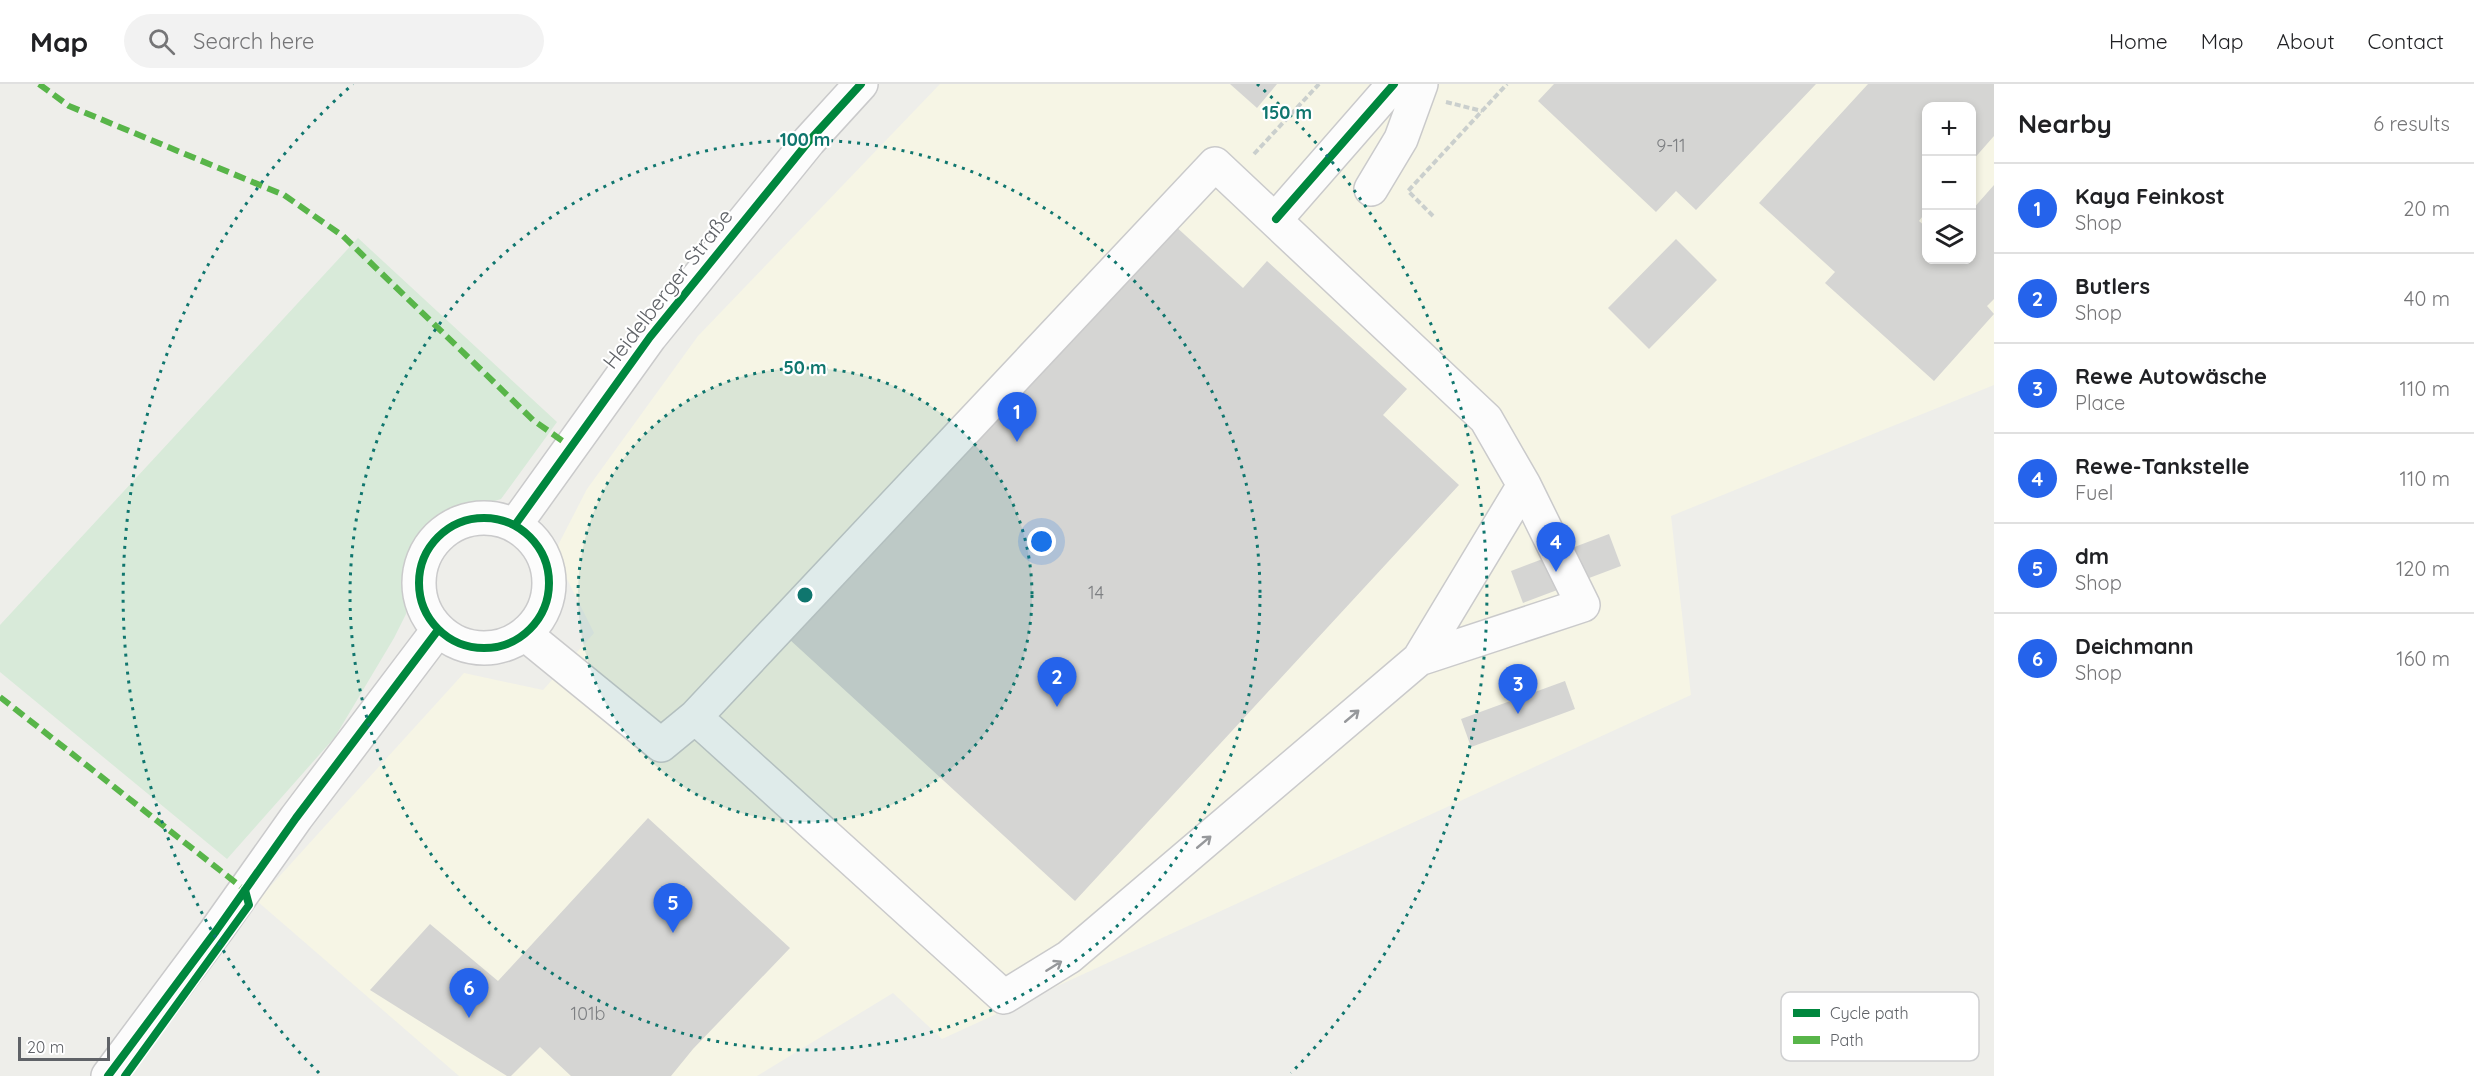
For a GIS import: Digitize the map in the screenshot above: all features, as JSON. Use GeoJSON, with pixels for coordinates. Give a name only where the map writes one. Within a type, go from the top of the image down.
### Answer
{"type":"FeatureCollection","features":[{"type":"Feature","properties":{"kind":"street","name":"Heidelberger Straße"},"geometry":{"type":"LineString","coordinates":[[515,525],[650,337],[809,141],[861,84]]}},
{"type":"Feature","properties":{"kind":"street"},"geometry":{"type":"LineString","coordinates":[[1276,219],[1394,84]]}},
{"type":"Feature","properties":{"kind":"street"},"geometry":{"type":"LineString","coordinates":[[1371,189],[1401,139],[1421,84]]}},
{"type":"Feature","properties":{"kind":"street"},"geometry":{"type":"LineString","coordinates":[[525,634],[661,745],[695,717],[1215,164],[1486,419],[1524,485],[1583,605],[1419,659]]}},
{"type":"Feature","properties":{"kind":"street"},"geometry":{"type":"LineString","coordinates":[[695,717],[1004,997],[1069,957],[1419,659],[1524,485]]}},
{"type":"Feature","properties":{"kind":"street"},"geometry":{"type":"LineString","coordinates":[[475,518],[495,518],[515,525],[533,538],[545,558],[550,580],[547,603],[537,623],[525,634],[501,647],[478,649],[457,643],[438,630],[426,613],[419,594],[419,573],[426,553],[438,536],[455,524],[475,518]]}},
{"type":"Feature","properties":{"kind":"street"},"geometry":{"type":"LineString","coordinates":[[108,1076],[216,931],[296,818],[438,630]]}},
{"type":"Feature","properties":{"kind":"path"},"geometry":{"type":"LineString","coordinates":[[1254,154],[1319,84]]}},
{"type":"Feature","properties":{"kind":"path"},"geometry":{"type":"LineString","coordinates":[[1433,216],[1408,191],[1507,84]]}},
{"type":"Feature","properties":{"kind":"shaded area"},"geometry":{"type":"Polygon","coordinates":[[[940,84],[1994,84],[1994,385],[1671,516],[1691,695],[942,1039],[893,993],[757,1076],[459,1076],[257,901],[464,673],[543,690],[594,633],[554,553],[587,489],[698,336],[940,84]]]}},
{"type":"Feature","properties":{"kind":"shaded area"},"geometry":{"type":"Polygon","coordinates":[[[358,238],[557,422],[501,499],[479,506],[455,509],[430,524],[415,545],[407,569],[406,614],[335,737],[227,859],[0,672],[0,625],[358,238]]]}},
{"type":"Feature","properties":{"kind":"building"},"geometry":{"type":"Polygon","coordinates":[[[1230,84],[1277,84],[1257,108],[1230,84]]]}},
{"type":"Feature","properties":{"kind":"building"},"geometry":{"type":"Polygon","coordinates":[[[1554,84],[1816,84],[1696,210],[1676,191],[1656,212],[1538,101],[1554,84]]]}},
{"type":"Feature","properties":{"kind":"building"},"geometry":{"type":"Polygon","coordinates":[[[1868,84],[1994,84],[1994,136],[1976,156],[1976,102],[1922,102],[1922,217],[1919,221],[1922,224],[1922,264],[1976,264],[1976,205],[1994,185],[1994,299],[1987,306],[1994,314],[1934,381],[1825,283],[1835,272],[1759,203],[1868,84]]]}},
{"type":"Feature","properties":{"kind":"building"},"geometry":{"type":"Polygon","coordinates":[[[1173,224],[1243,288],[1267,261],[1407,389],[1383,415],[1459,485],[1075,901],[789,639],[1173,224]]]}},
{"type":"Feature","properties":{"kind":"building"},"geometry":{"type":"Polygon","coordinates":[[[1676,239],[1717,280],[1649,349],[1608,308],[1676,239]]]}},
{"type":"Feature","properties":{"kind":"building"},"geometry":{"type":"Polygon","coordinates":[[[1609,534],[1621,566],[1523,603],[1511,571],[1609,534]]]}},
{"type":"Feature","properties":{"kind":"building"},"geometry":{"type":"Polygon","coordinates":[[[1565,681],[1575,709],[1471,747],[1461,719],[1565,681]]]}},
{"type":"Feature","properties":{"kind":"building"},"geometry":{"type":"Polygon","coordinates":[[[648,818],[790,948],[693,1049],[671,1076],[571,1076],[540,1047],[511,1076],[507,1076],[370,990],[430,924],[498,981],[648,818]]]}},
{"type":"Feature","properties":{"kind":"marked path"},"geometry":{"type":"LineString","coordinates":[[39,84],[69,106],[284,195],[343,236],[533,420],[571,447]]}},
{"type":"Feature","properties":{"kind":"marked path"},"geometry":{"type":"LineString","coordinates":[[0,697],[246,893]]}},
{"type":"Feature","properties":{"kind":"cycle path"},"geometry":{"type":"LineString","coordinates":[[515,525],[650,337],[809,141],[861,84]]}},
{"type":"Feature","properties":{"kind":"cycle path"},"geometry":{"type":"LineString","coordinates":[[1276,219],[1394,84]]}},
{"type":"Feature","properties":{"kind":"cycle path"},"geometry":{"type":"LineString","coordinates":[[484,518],[509,523],[530,537],[544,558],[549,583],[544,608],[530,629],[509,643],[484,648],[459,643],[438,629],[424,608],[419,583],[424,558],[438,537],[459,523],[484,518]]}},
{"type":"Feature","properties":{"kind":"cycle path"},"geometry":{"type":"LineString","coordinates":[[108,1076],[216,931],[296,818],[438,630]]}},
{"type":"Feature","properties":{"kind":"cycle path"},"geometry":{"type":"LineString","coordinates":[[125,1076],[249,905],[245,890]]}},
{"type":"Feature","properties":{"kind":"place","name":"Kaya Feinkost"},"geometry":{"type":"Point","coordinates":[1017,442]}},
{"type":"Feature","properties":{"kind":"place","name":"Rewe-Tankstelle"},"geometry":{"type":"Point","coordinates":[1556,572]}},
{"type":"Feature","properties":{"kind":"place","name":"Butlers"},"geometry":{"type":"Point","coordinates":[1057,707]}},
{"type":"Feature","properties":{"kind":"place","name":"Rewe Autowäsche"},"geometry":{"type":"Point","coordinates":[1518,714]}},
{"type":"Feature","properties":{"kind":"place","name":"dm"},"geometry":{"type":"Point","coordinates":[673,933]}},
{"type":"Feature","properties":{"kind":"place","name":"Deichmann"},"geometry":{"type":"Point","coordinates":[469,1018]}}]}
